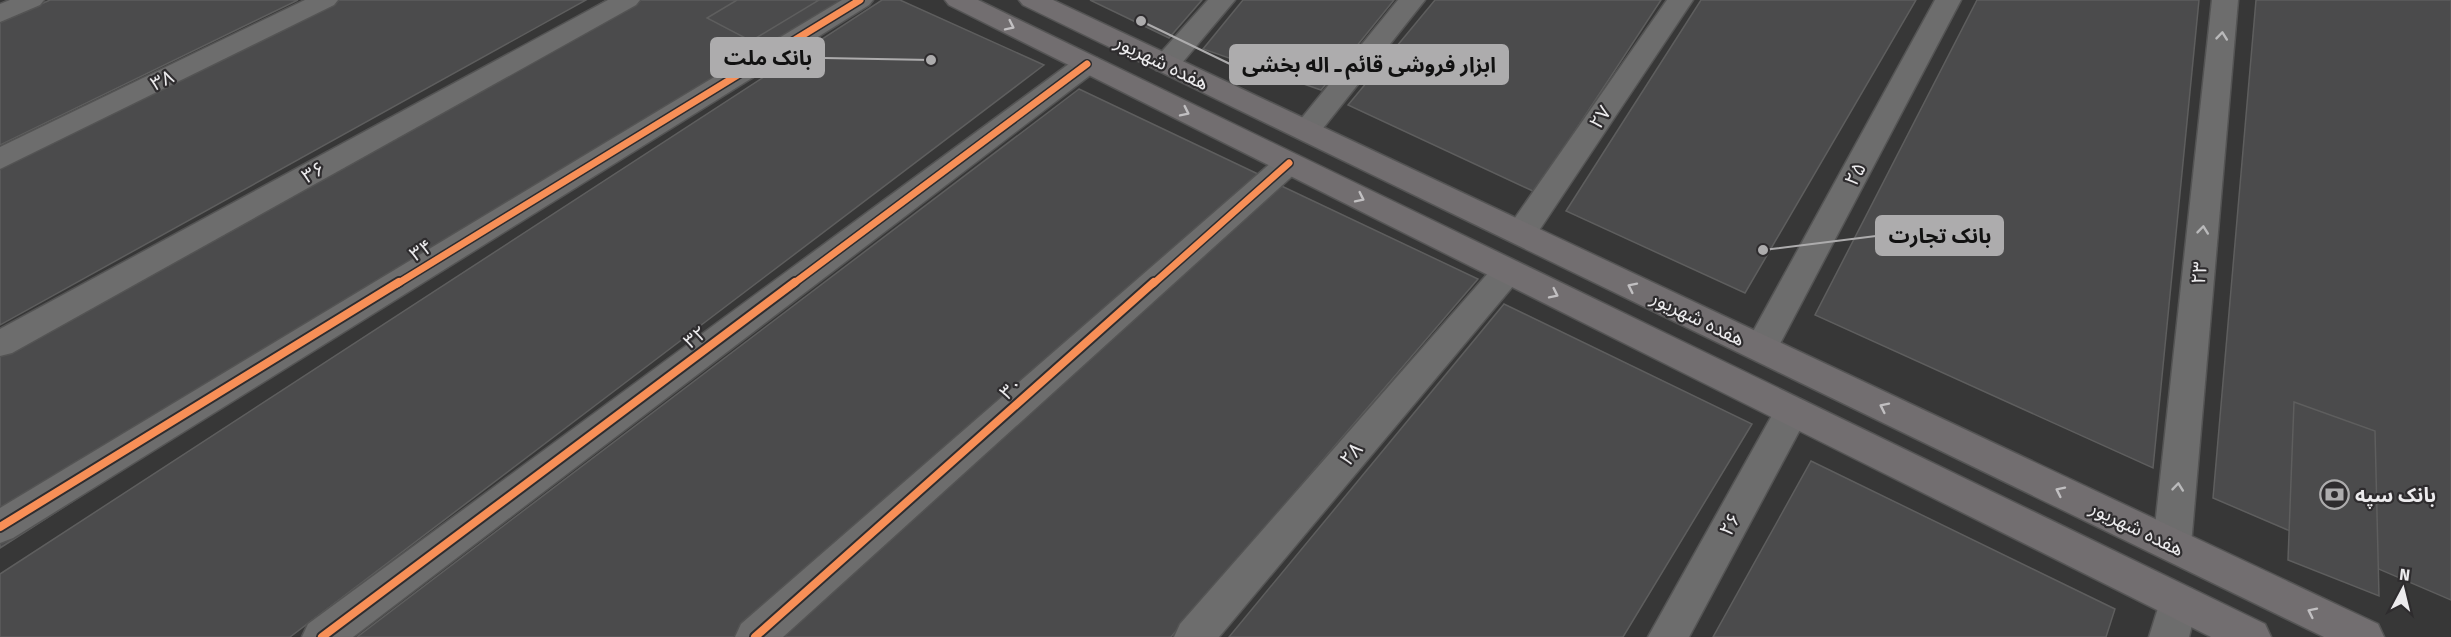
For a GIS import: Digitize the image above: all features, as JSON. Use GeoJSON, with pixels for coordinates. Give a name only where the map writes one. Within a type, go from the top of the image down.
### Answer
{"type":"FeatureCollection","features":[{"type":"Feature","properties":{"kind":"main road","name":"هفده شهریور"},"geometry":{"type":"LineString","coordinates":[[958,0],[1792,411],[2173,619],[2251,637]]}},
{"type":"Feature","properties":{"kind":"main road","name":"هفده شهریور"},"geometry":{"type":"LineString","coordinates":[[1032,0],[2364,637]]}},
{"type":"Feature","properties":{"kind":"street"},"geometry":{"type":"LineString","coordinates":[[0,14],[31,0]]}},
{"type":"Feature","properties":{"kind":"street","name":"۳۸"},"geometry":{"type":"LineString","coordinates":[[0,159],[325,0]]}},
{"type":"Feature","properties":{"kind":"street","name":"۳۶"},"geometry":{"type":"LineString","coordinates":[[0,344],[627,0]]}},
{"type":"Feature","properties":{"kind":"street","name":"۳۴"},"geometry":{"type":"LineString","coordinates":[[0,527],[860,0]]}},
{"type":"Feature","properties":{"kind":"street"},"geometry":{"type":"LineString","coordinates":[[1166,64],[1222,0]]}},
{"type":"Feature","properties":{"kind":"street"},"geometry":{"type":"LineString","coordinates":[[1306,131],[1412,0]]}},
{"type":"Feature","properties":{"kind":"street","name":"۲۷"},"geometry":{"type":"LineString","coordinates":[[1521,233],[1680,0]]}},
{"type":"Feature","properties":{"kind":"street","name":"۲۵"},"geometry":{"type":"LineString","coordinates":[[1761,348],[1948,0]]}},
{"type":"Feature","properties":{"kind":"street","name":"۲۳"},"geometry":{"type":"LineString","coordinates":[[2172,545],[2225,0]]}},
{"type":"Feature","properties":{"kind":"street","name":"۳۲"},"geometry":{"type":"LineString","coordinates":[[322,637],[1087,64]]}},
{"type":"Feature","properties":{"kind":"street","name":"۳۰"},"geometry":{"type":"LineString","coordinates":[[755,637],[1289,163]]}},
{"type":"Feature","properties":{"kind":"street","name":"۲۸"},"geometry":{"type":"LineString","coordinates":[[1194,637],[1508,271]]}},
{"type":"Feature","properties":{"kind":"street","name":"۲۶"},"geometry":{"type":"LineString","coordinates":[[1668,637],[1792,411]]}},
{"type":"Feature","properties":{"kind":"building"},"geometry":{"type":"Polygon","coordinates":[[[50,0],[298,0],[0,145],[0,22],[50,0]]]}},
{"type":"Feature","properties":{"kind":"building"},"geometry":{"type":"Polygon","coordinates":[[[338,0],[586,0],[0,325],[0,167],[338,0]]]}},
{"type":"Feature","properties":{"kind":"building"},"geometry":{"type":"Polygon","coordinates":[[[607,0],[856,0],[0,548],[0,341],[607,0]]]}},
{"type":"Feature","properties":{"kind":"building"},"geometry":{"type":"Polygon","coordinates":[[[737,0],[819,0],[751,41],[707,18],[737,0]]]}},
{"type":"Feature","properties":{"kind":"building"},"geometry":{"type":"Polygon","coordinates":[[[882,0],[900,0],[1044,65],[290,637],[0,637],[0,574],[882,0]]]}},
{"type":"Feature","properties":{"kind":"building"},"geometry":{"type":"Polygon","coordinates":[[[1090,0],[1202,0],[1169,38],[1090,0]]]}},
{"type":"Feature","properties":{"kind":"building"},"geometry":{"type":"Polygon","coordinates":[[[1243,0],[1394,0],[1321,90],[1203,49],[1243,0]]]}},
{"type":"Feature","properties":{"kind":"building"},"geometry":{"type":"Polygon","coordinates":[[[1435,0],[1661,0],[1535,192],[1348,105],[1435,0]]]}},
{"type":"Feature","properties":{"kind":"building"},"geometry":{"type":"Polygon","coordinates":[[[1701,0],[1916,0],[1745,293],[1566,211],[1701,0]]]}},
{"type":"Feature","properties":{"kind":"building"},"geometry":{"type":"Polygon","coordinates":[[[1977,0],[2199,0],[2153,468],[1815,315],[1977,0]]]}},
{"type":"Feature","properties":{"kind":"building"},"geometry":{"type":"Polygon","coordinates":[[[2256,0],[2451,0],[2451,600],[2213,498],[2256,0]]]}},
{"type":"Feature","properties":{"kind":"building"},"geometry":{"type":"Polygon","coordinates":[[[1079,89],[1258,174],[749,637],[357,637],[1079,89]]]}},
{"type":"Feature","properties":{"kind":"building"},"geometry":{"type":"Polygon","coordinates":[[[1271,181],[1478,279],[1171,637],[777,637],[1271,181]]]}},
{"type":"Feature","properties":{"kind":"building"},"geometry":{"type":"Polygon","coordinates":[[[1504,304],[1752,424],[1623,637],[1229,637],[1504,304]]]}},
{"type":"Feature","properties":{"kind":"building","name":"بانک سپه"},"geometry":{"type":"Polygon","coordinates":[[[2294,402],[2375,431],[2379,596],[2288,560],[2294,402]]]}},
{"type":"Feature","properties":{"kind":"building"},"geometry":{"type":"Polygon","coordinates":[[[1811,461],[2115,609],[2106,637],[1713,637],[1811,461]]]}},
{"type":"Feature","properties":{"kind":"cycle path"},"geometry":{"type":"LineString","coordinates":[[0,527],[860,0]]}},
{"type":"Feature","properties":{"kind":"cycle path"},"geometry":{"type":"LineString","coordinates":[[322,637],[1087,64]]}},
{"type":"Feature","properties":{"kind":"cycle path"},"geometry":{"type":"LineString","coordinates":[[755,637],[1289,163]]}},
{"type":"Feature","properties":{"kind":"place","name":"ابزار فروشی قائم ـ اله بخشی"},"geometry":{"type":"Point","coordinates":[1141,21]}},
{"type":"Feature","properties":{"kind":"place","name":"بانک ملت"},"geometry":{"type":"Point","coordinates":[931,60]}},
{"type":"Feature","properties":{"kind":"place","name":"بانک تجارت"},"geometry":{"type":"Point","coordinates":[1763,250]}},
{"type":"Feature","properties":{"kind":"place","name":"بانک سپه"},"geometry":{"type":"Point","coordinates":[2334,495]}}]}
